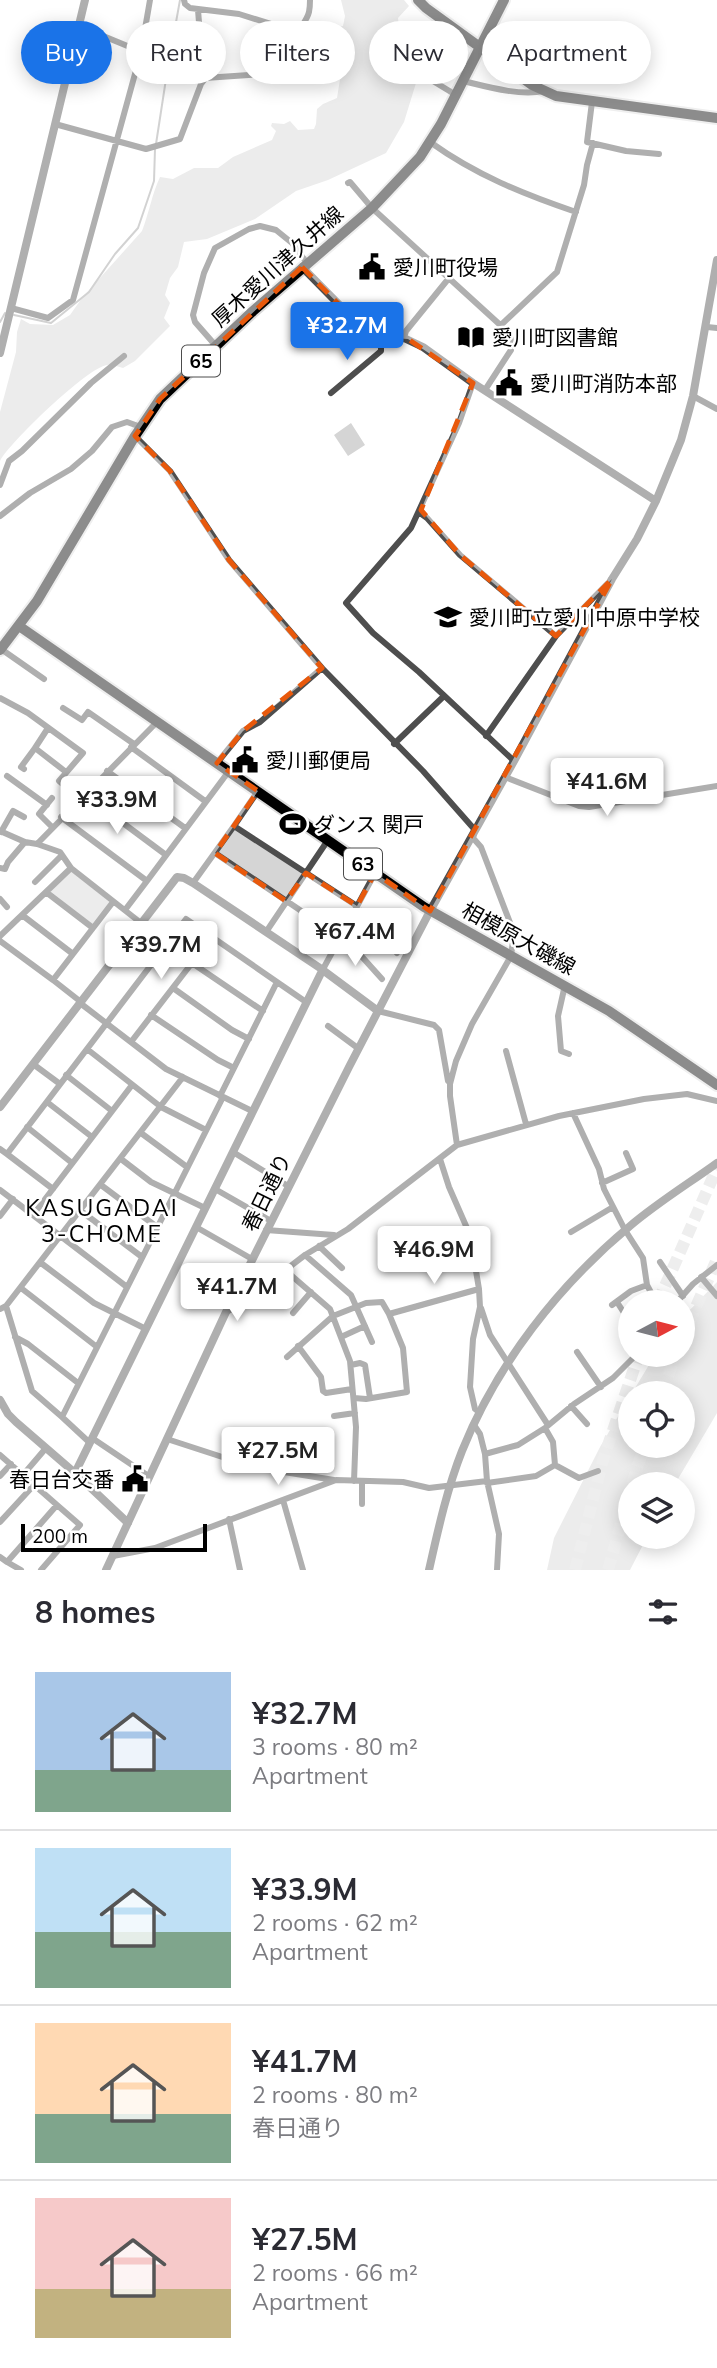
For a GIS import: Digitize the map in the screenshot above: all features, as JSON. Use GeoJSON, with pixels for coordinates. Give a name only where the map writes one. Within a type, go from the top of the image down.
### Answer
{"type":"FeatureCollection","features":[{"type":"Feature","properties":{"kind":"main road"},"geometry":{"type":"LineString","coordinates":[[418,0],[532,85],[556,96],[717,118]]}},
{"type":"Feature","properties":{"kind":"main road","name":"厚木愛川津久井線"},"geometry":{"type":"LineString","coordinates":[[468,71],[504,0]]}},
{"type":"Feature","properties":{"kind":"main road","name":"厚木愛川津久井線"},"geometry":{"type":"LineString","coordinates":[[19,626],[160,399],[398,182],[430,142],[462,84]]}},
{"type":"Feature","properties":{"kind":"main road"},"geometry":{"type":"LineString","coordinates":[[1,649],[19,626]]}},
{"type":"Feature","properties":{"kind":"main road","name":"相模原大磯線"},"geometry":{"type":"LineString","coordinates":[[19,626],[430,911],[609,1010],[717,1085]]}},
{"type":"Feature","properties":{"kind":"street"},"geometry":{"type":"LineString","coordinates":[[80,21],[85,0]]}},
{"type":"Feature","properties":{"kind":"street"},"geometry":{"type":"LineString","coordinates":[[146,21],[150,0]]}},
{"type":"Feature","properties":{"kind":"street"},"geometry":{"type":"LineString","coordinates":[[184,0],[187,6],[198,10],[222,10],[262,21]]}},
{"type":"Feature","properties":{"kind":"street"},"geometry":{"type":"LineString","coordinates":[[304,21],[309,12],[310,0]]}},
{"type":"Feature","properties":{"kind":"street"},"geometry":{"type":"LineString","coordinates":[[198,10],[199,21]]}},
{"type":"Feature","properties":{"kind":"street"},"geometry":{"type":"LineString","coordinates":[[468,82],[491,88],[536,93],[544,91]]}},
{"type":"Feature","properties":{"kind":"street"},"geometry":{"type":"LineString","coordinates":[[0,353],[65,84]]}},
{"type":"Feature","properties":{"kind":"street"},"geometry":{"type":"LineString","coordinates":[[10,312],[48,318],[73,300],[132,84]]}},
{"type":"Feature","properties":{"kind":"street"},"geometry":{"type":"LineString","coordinates":[[55,124],[146,149],[180,139],[203,84]]}},
{"type":"Feature","properties":{"kind":"street"},"geometry":{"type":"LineString","coordinates":[[438,84],[456,95]]}},
{"type":"Feature","properties":{"kind":"street"},"geometry":{"type":"LineString","coordinates":[[592,102],[587,142],[626,151],[659,154]]}},
{"type":"Feature","properties":{"kind":"street"},"geometry":{"type":"LineString","coordinates":[[430,142],[456,161],[512,190],[576,212]]}},
{"type":"Feature","properties":{"kind":"street"},"geometry":{"type":"LineString","coordinates":[[501,326],[557,272],[576,212],[593,143]]}},
{"type":"Feature","properties":{"kind":"street"},"geometry":{"type":"LineString","coordinates":[[348,183],[511,335],[511,350],[485,390]]}},
{"type":"Feature","properties":{"kind":"street"},"geometry":{"type":"LineString","coordinates":[[216,346],[195,322],[193,315],[204,273],[215,248],[249,229],[266,226],[287,238],[304,265],[371,337],[404,338],[423,347],[473,383],[656,501]]}},
{"type":"Feature","properties":{"kind":"street","name":"春日通り"},"geometry":{"type":"LineString","coordinates":[[106,1570],[226,1312],[378,1011],[430,911],[656,501],[681,440],[693,396],[717,261]]}},
{"type":"Feature","properties":{"kind":"street"},"geometry":{"type":"LineString","coordinates":[[404,338],[406,331],[449,278]]}},
{"type":"Feature","properties":{"kind":"street"},"geometry":{"type":"LineString","coordinates":[[707,327],[717,328]]}},
{"type":"Feature","properties":{"kind":"street"},"geometry":{"type":"LineString","coordinates":[[331,393],[381,351],[381,339]]}},
{"type":"Feature","properties":{"kind":"street"},"geometry":{"type":"LineString","coordinates":[[0,485],[12,457],[22,451],[91,383],[124,356]]}},
{"type":"Feature","properties":{"kind":"street"},"geometry":{"type":"LineString","coordinates":[[473,383],[459,423],[420,513],[385,560],[346,603],[373,633],[514,761]]}},
{"type":"Feature","properties":{"kind":"street"},"geometry":{"type":"LineString","coordinates":[[693,396],[717,409]]}},
{"type":"Feature","properties":{"kind":"street"},"geometry":{"type":"LineString","coordinates":[[0,516],[30,493],[71,470],[112,427],[127,422],[138,431],[170,471],[229,560],[322,668],[475,830],[473,838],[481,847],[514,933],[511,956],[461,1045],[450,1082],[457,1145]]}},
{"type":"Feature","properties":{"kind":"street"},"geometry":{"type":"LineString","coordinates":[[420,513],[460,555],[556,636]]}},
{"type":"Feature","properties":{"kind":"street"},"geometry":{"type":"LineString","coordinates":[[486,736],[556,636],[611,579]]}},
{"type":"Feature","properties":{"kind":"street"},"geometry":{"type":"LineString","coordinates":[[1,649],[44,679]]}},
{"type":"Feature","properties":{"kind":"street"},"geometry":{"type":"LineString","coordinates":[[217,764],[243,731],[265,719],[322,668]]}},
{"type":"Feature","properties":{"kind":"street"},"geometry":{"type":"LineString","coordinates":[[394,744],[444,696]]}},
{"type":"Feature","properties":{"kind":"street"},"geometry":{"type":"LineString","coordinates":[[0,698],[28,713],[83,753],[59,781],[166,855]]}},
{"type":"Feature","properties":{"kind":"street"},"geometry":{"type":"LineString","coordinates":[[63,708],[80,723],[88,712],[205,802]]}},
{"type":"Feature","properties":{"kind":"street"},"geometry":{"type":"LineString","coordinates":[[37,844],[157,722]]}},
{"type":"Feature","properties":{"kind":"street"},"geometry":{"type":"LineString","coordinates":[[22,767],[48,728]]}},
{"type":"Feature","properties":{"kind":"street"},"geometry":{"type":"LineString","coordinates":[[35,748],[66,772]]}},
{"type":"Feature","properties":{"kind":"street"},"geometry":{"type":"LineString","coordinates":[[107,771],[185,828]]}},
{"type":"Feature","properties":{"kind":"street"},"geometry":{"type":"LineString","coordinates":[[124,910],[229,771]]}},
{"type":"Feature","properties":{"kind":"street"},"geometry":{"type":"LineString","coordinates":[[7,776],[12,783],[47,805]]}},
{"type":"Feature","properties":{"kind":"street"},"geometry":{"type":"LineString","coordinates":[[505,777],[579,806],[589,807],[717,786]]}},
{"type":"Feature","properties":{"kind":"street"},"geometry":{"type":"LineString","coordinates":[[193,883],[258,791]]}},
{"type":"Feature","properties":{"kind":"street"},"geometry":{"type":"LineString","coordinates":[[52,799],[39,814],[52,827]]}},
{"type":"Feature","properties":{"kind":"street"},"geometry":{"type":"LineString","coordinates":[[6,805],[24,817]]}},
{"type":"Feature","properties":{"kind":"street"},"geometry":{"type":"LineString","coordinates":[[13,811],[1,831],[62,855],[71,868],[141,922]]}},
{"type":"Feature","properties":{"kind":"street"},"geometry":{"type":"LineString","coordinates":[[61,817],[147,881]]}},
{"type":"Feature","properties":{"kind":"street"},"geometry":{"type":"LineString","coordinates":[[234,826],[359,909],[397,953]]}},
{"type":"Feature","properties":{"kind":"street"},"geometry":{"type":"LineString","coordinates":[[266,932],[328,840]]}},
{"type":"Feature","properties":{"kind":"street"},"geometry":{"type":"LineString","coordinates":[[0,868],[5,869],[25,842]]}},
{"type":"Feature","properties":{"kind":"street"},"geometry":{"type":"LineString","coordinates":[[215,853],[343,938],[382,979]]}},
{"type":"Feature","properties":{"kind":"street"},"geometry":{"type":"LineString","coordinates":[[35,881],[62,855]]}},
{"type":"Feature","properties":{"kind":"street"},"geometry":{"type":"LineString","coordinates":[[71,868],[0,938],[166,1069],[253,1111]]}},
{"type":"Feature","properties":{"kind":"street"},"geometry":{"type":"LineString","coordinates":[[75,1473],[306,1002],[359,909],[375,873]]}},
{"type":"Feature","properties":{"kind":"street"},"geometry":{"type":"LineString","coordinates":[[1,1103],[175,879],[181,877],[266,932],[378,1011],[435,1025],[439,1030],[450,1082]]}},
{"type":"Feature","properties":{"kind":"street"},"geometry":{"type":"LineString","coordinates":[[46,892],[93,928]]}},
{"type":"Feature","properties":{"kind":"street"},"geometry":{"type":"LineString","coordinates":[[0,899],[7,907]]}},
{"type":"Feature","properties":{"kind":"street"},"geometry":{"type":"LineString","coordinates":[[53,980],[113,902]]}},
{"type":"Feature","properties":{"kind":"street"},"geometry":{"type":"LineString","coordinates":[[22,915],[73,954]]}},
{"type":"Feature","properties":{"kind":"street"},"geometry":{"type":"LineString","coordinates":[[7,1154],[186,919],[306,1002]]}},
{"type":"Feature","properties":{"kind":"street"},"geometry":{"type":"LineString","coordinates":[[131,1042],[212,937]]}},
{"type":"Feature","properties":{"kind":"street"},"geometry":{"type":"LineString","coordinates":[[192,963],[263,1011]]}},
{"type":"Feature","properties":{"kind":"street"},"geometry":{"type":"LineString","coordinates":[[62,1418],[277,982]]}},
{"type":"Feature","properties":{"kind":"street"},"geometry":{"type":"LineString","coordinates":[[565,985],[558,1016],[561,1051],[569,1054]]}},
{"type":"Feature","properties":{"kind":"street"},"geometry":{"type":"LineString","coordinates":[[173,988],[232,1030],[249,1038]]}},
{"type":"Feature","properties":{"kind":"street"},"geometry":{"type":"LineString","coordinates":[[151,1015],[234,1068]]}},
{"type":"Feature","properties":{"kind":"street"},"geometry":{"type":"LineString","coordinates":[[328,1026],[359,1048]]}},
{"type":"Feature","properties":{"kind":"street"},"geometry":{"type":"LineString","coordinates":[[87,1049],[161,1107],[206,1130]]}},
{"type":"Feature","properties":{"kind":"street"},"geometry":{"type":"LineString","coordinates":[[506,1051],[526,1124]]}},
{"type":"Feature","properties":{"kind":"street"},"geometry":{"type":"LineString","coordinates":[[33,1064],[60,1084]]}},
{"type":"Feature","properties":{"kind":"street"},"geometry":{"type":"LineString","coordinates":[[66,1075],[112,1111]]}},
{"type":"Feature","properties":{"kind":"street"},"geometry":{"type":"LineString","coordinates":[[150,1477],[91,1440],[32,1391],[3,1307],[41,1263],[183,1077]]}},
{"type":"Feature","properties":{"kind":"street"},"geometry":{"type":"LineString","coordinates":[[33,1215],[132,1085]]}},
{"type":"Feature","properties":{"kind":"street"},"geometry":{"type":"LineString","coordinates":[[226,1312],[240,1305],[305,1255],[348,1229],[457,1145],[573,1113],[682,1094],[717,1101]]}},
{"type":"Feature","properties":{"kind":"street"},"geometry":{"type":"LineString","coordinates":[[47,1101],[92,1137]]}},
{"type":"Feature","properties":{"kind":"street"},"geometry":{"type":"LineString","coordinates":[[573,1113],[599,1169],[613,1208],[643,1258],[650,1290]]}},
{"type":"Feature","properties":{"kind":"street"},"geometry":{"type":"LineString","coordinates":[[27,1127],[72,1163]]}},
{"type":"Feature","properties":{"kind":"street"},"geometry":{"type":"LineString","coordinates":[[141,1133],[187,1167]]}},
{"type":"Feature","properties":{"kind":"street"},"geometry":{"type":"LineString","coordinates":[[0,1149],[52,1189]]}},
{"type":"Feature","properties":{"kind":"street"},"geometry":{"type":"LineString","coordinates":[[233,1152],[288,1186]]}},
{"type":"Feature","properties":{"kind":"street"},"geometry":{"type":"LineString","coordinates":[[602,1183],[633,1169],[626,1153]]}},
{"type":"Feature","properties":{"kind":"street"},"geometry":{"type":"LineString","coordinates":[[121,1159],[151,1182],[205,1208]]}},
{"type":"Feature","properties":{"kind":"street"},"geometry":{"type":"LineString","coordinates":[[440,1159],[470,1235],[480,1307],[490,1335],[546,1427],[553,1442],[555,1465]]}},
{"type":"Feature","properties":{"kind":"street"},"geometry":{"type":"LineString","coordinates":[[429,1570],[462,1452],[508,1363],[543,1313],[625,1230],[717,1163]]}},
{"type":"Feature","properties":{"kind":"street"},"geometry":{"type":"LineString","coordinates":[[101,1185],[157,1227]]}},
{"type":"Feature","properties":{"kind":"street"},"geometry":{"type":"LineString","coordinates":[[215,1189],[271,1221]]}},
{"type":"Feature","properties":{"kind":"street"},"geometry":{"type":"LineString","coordinates":[[0,1190],[127,1287]]}},
{"type":"Feature","properties":{"kind":"street"},"geometry":{"type":"LineString","coordinates":[[0,1216],[13,1199]]}},
{"type":"Feature","properties":{"kind":"street"},"geometry":{"type":"LineString","coordinates":[[571,1231],[613,1208]]}},
{"type":"Feature","properties":{"kind":"street"},"geometry":{"type":"LineString","coordinates":[[81,1211],[142,1257]]}},
{"type":"Feature","properties":{"kind":"street"},"geometry":{"type":"LineString","coordinates":[[195,1227],[252,1259]]}},
{"type":"Feature","properties":{"kind":"street"},"geometry":{"type":"LineString","coordinates":[[266,1230],[335,1236]]}},
{"type":"Feature","properties":{"kind":"street"},"geometry":{"type":"LineString","coordinates":[[319,1246],[342,1268]]}},
{"type":"Feature","properties":{"kind":"street"},"geometry":{"type":"LineString","coordinates":[[305,1255],[351,1295],[372,1342]]}},
{"type":"Feature","properties":{"kind":"street"},"geometry":{"type":"LineString","coordinates":[[660,1262],[679,1290]]}},
{"type":"Feature","properties":{"kind":"street"},"geometry":{"type":"LineString","coordinates":[[41,1263],[94,1303],[146,1329]]}},
{"type":"Feature","properties":{"kind":"street"},"geometry":{"type":"LineString","coordinates":[[689,1290],[717,1265]]}},
{"type":"Feature","properties":{"kind":"street"},"geometry":{"type":"LineString","coordinates":[[285,1270],[330,1309],[351,1365],[358,1482],[362,1504]]}},
{"type":"Feature","properties":{"kind":"street"},"geometry":{"type":"LineString","coordinates":[[701,1277],[717,1296]]}},
{"type":"Feature","properties":{"kind":"street"},"geometry":{"type":"LineString","coordinates":[[636,1290],[647,1285]]}},
{"type":"Feature","properties":{"kind":"street"},"geometry":{"type":"LineString","coordinates":[[21,1288],[97,1347]]}},
{"type":"Feature","properties":{"kind":"street"},"geometry":{"type":"LineString","coordinates":[[389,1314],[478,1289]]}},
{"type":"Feature","properties":{"kind":"street"},"geometry":{"type":"LineString","coordinates":[[293,1313],[311,1292]]}},
{"type":"Feature","properties":{"kind":"street"},"geometry":{"type":"LineString","coordinates":[[287,1357],[333,1316],[356,1306],[382,1302],[403,1348],[407,1392],[354,1398]]}},
{"type":"Feature","properties":{"kind":"street"},"geometry":{"type":"LineString","coordinates":[[480,1307],[473,1339],[470,1387],[475,1409],[480,1413]]}},
{"type":"Feature","properties":{"kind":"street"},"geometry":{"type":"LineString","coordinates":[[341,1337],[365,1326]]}},
{"type":"Feature","properties":{"kind":"street"},"geometry":{"type":"LineString","coordinates":[[15,1337],[78,1383]]}},
{"type":"Feature","properties":{"kind":"street"},"geometry":{"type":"LineString","coordinates":[[298,1346],[321,1377],[323,1391],[326,1393],[352,1389]]}},
{"type":"Feature","properties":{"kind":"street"},"geometry":{"type":"LineString","coordinates":[[578,1352],[587,1360],[601,1387]]}},
{"type":"Feature","properties":{"kind":"street"},"geometry":{"type":"LineString","coordinates":[[351,1365],[365,1365],[370,1398]]}},
{"type":"Feature","properties":{"kind":"street"},"geometry":{"type":"LineString","coordinates":[[485,1454],[523,1443],[601,1387],[623,1367]]}},
{"type":"Feature","properties":{"kind":"street"},"geometry":{"type":"LineString","coordinates":[[0,1400],[8,1414],[128,1523]]}},
{"type":"Feature","properties":{"kind":"street"},"geometry":{"type":"LineString","coordinates":[[571,1406],[587,1424]]}},
{"type":"Feature","properties":{"kind":"street"},"geometry":{"type":"LineString","coordinates":[[334,1416],[355,1413]]}},
{"type":"Feature","properties":{"kind":"street"},"geometry":{"type":"LineString","coordinates":[[474,1425],[480,1434],[485,1454],[487,1482],[499,1534],[497,1570]]}},
{"type":"Feature","properties":{"kind":"street"},"geometry":{"type":"LineString","coordinates":[[167,1439],[253,1467],[336,1480],[392,1481],[429,1488],[536,1475],[555,1465]]}},
{"type":"Feature","properties":{"kind":"street"},"geometry":{"type":"LineString","coordinates":[[23,1475],[46,1448]]}},
{"type":"Feature","properties":{"kind":"street"},"geometry":{"type":"LineString","coordinates":[[0,1454],[80,1525],[41,1570]]}},
{"type":"Feature","properties":{"kind":"street"},"geometry":{"type":"LineString","coordinates":[[0,1476],[10,1464]]}},
{"type":"Feature","properties":{"kind":"street"},"geometry":{"type":"LineString","coordinates":[[555,1465],[579,1478],[598,1471]]}},
{"type":"Feature","properties":{"kind":"street"},"geometry":{"type":"LineString","coordinates":[[113,1556],[156,1548],[336,1480]]}},
{"type":"Feature","properties":{"kind":"street"},"geometry":{"type":"LineString","coordinates":[[0,1522],[34,1485]]}},
{"type":"Feature","properties":{"kind":"street"},"geometry":{"type":"LineString","coordinates":[[284,1500],[303,1570]]}},
{"type":"Feature","properties":{"kind":"street"},"geometry":{"type":"LineString","coordinates":[[7,1562],[57,1505]]}},
{"type":"Feature","properties":{"kind":"street"},"geometry":{"type":"LineString","coordinates":[[229,1519],[240,1570]]}},
{"type":"Feature","properties":{"kind":"street"},"geometry":{"type":"LineString","coordinates":[[0,1557],[21,1570]]}},
{"type":"Feature","properties":{"kind":"highlighted area"},"geometry":{"type":"Polygon","coordinates":[[[302,267],[371,337],[408,339],[473,383],[421,510],[460,555],[556,636],[612,579],[430,911],[375,873],[357,906],[306,873],[286,901],[215,853],[258,791],[217,763],[243,731],[322,668],[229,560],[170,471],[135,436],[160,399],[302,267]]]}},
{"type":"Feature","properties":{"kind":"shaded area"},"geometry":{"type":"Polygon","coordinates":[[[341,0],[404,0],[409,6],[398,21],[369,21],[369,84],[416,84],[404,122],[386,153],[328,180],[296,191],[255,219],[207,239],[184,242],[178,267],[170,278],[165,295],[170,303],[164,318],[170,326],[135,361],[123,368],[107,365],[84,378],[33,423],[0,461],[0,412],[16,352],[21,319],[30,324],[53,325],[70,315],[142,231],[160,177],[173,179],[194,168],[218,168],[233,157],[272,140],[276,131],[271,126],[272,123],[284,124],[290,121],[298,130],[314,129],[317,109],[337,98],[339,84],[355,84],[355,21],[344,21],[341,0]]]}},
{"type":"Feature","properties":{"kind":"shaded area"},"geometry":{"type":"Polygon","coordinates":[[[351,423],[365,445],[348,456],[334,435],[351,423]]]}},
{"type":"Feature","properties":{"kind":"shaded area"},"geometry":{"type":"Polygon","coordinates":[[[235,829],[303,872],[285,898],[218,852],[235,829]]]}},
{"type":"Feature","properties":{"kind":"shaded area"},"geometry":{"type":"Polygon","coordinates":[[[71,871],[110,902],[92,924],[50,891],[71,871]]]}},
{"type":"Feature","properties":{"kind":"shaded area"},"geometry":{"type":"Polygon","coordinates":[[[717,1282],[717,1413],[695,1450],[695,1381],[639,1381],[648,1367],[695,1367],[695,1305],[717,1282]]]}},
{"type":"Feature","properties":{"kind":"shaded area"},"geometry":{"type":"Polygon","coordinates":[[[618,1416],[618,1458],[690,1458],[682,1472],[618,1472],[618,1549],[641,1549],[630,1570],[547,1570],[554,1538],[618,1416]]]}},
{"type":"Feature","properties":{"kind":"waterway"},"geometry":{"type":"LineString","coordinates":[[176,21],[180,0]]}},
{"type":"Feature","properties":{"kind":"waterway"},"geometry":{"type":"LineString","coordinates":[[156,144],[165,84]]}},
{"type":"Feature","properties":{"kind":"waterway"},"geometry":{"type":"LineString","coordinates":[[14,315],[51,323],[89,292],[115,254],[138,228],[154,181],[155,149]]}},
{"type":"Feature","properties":{"kind":"waterway"},"geometry":{"type":"LineString","coordinates":[[0,322],[5,313]]}},
{"type":"Feature","properties":{"kind":"tunnel"},"geometry":{"type":"LineString","coordinates":[[663,1290],[717,1168]]}},
{"type":"Feature","properties":{"kind":"tunnel"},"geometry":{"type":"LineString","coordinates":[[695,1309],[717,1259]]}},
{"type":"Feature","properties":{"kind":"tunnel"},"geometry":{"type":"LineString","coordinates":[[575,1570],[603,1460],[635,1367]]}},
{"type":"Feature","properties":{"kind":"tunnel"},"geometry":{"type":"LineString","coordinates":[[666,1381],[671,1367]]}},
{"type":"Feature","properties":{"kind":"tunnel"},"geometry":{"type":"LineString","coordinates":[[636,1472],[640,1458]]}},
{"type":"Feature","properties":{"kind":"tunnel"},"geometry":{"type":"LineString","coordinates":[[608,1570],[618,1535]]}},
{"type":"Feature","properties":{"kind":"place","name":"愛川町役場"},"geometry":{"type":"Point","coordinates":[372,267]}},
{"type":"Feature","properties":{"kind":"place","name":"愛川町図書館"},"geometry":{"type":"Point","coordinates":[471,337]}},
{"type":"Feature","properties":{"kind":"place","name":"愛川町消防本部"},"geometry":{"type":"Point","coordinates":[509,383]}},
{"type":"Feature","properties":{"kind":"place","name":"愛川町立愛川中原中学校"},"geometry":{"type":"Point","coordinates":[448,617]}},
{"type":"Feature","properties":{"kind":"place","name":"愛川郵便局"},"geometry":{"type":"Point","coordinates":[245,760]}},
{"type":"Feature","properties":{"kind":"place","name":"ダンス 関戸"},"geometry":{"type":"Point","coordinates":[293,824]}},
{"type":"Feature","properties":{"kind":"place","name":"春日台交番"},"geometry":{"type":"Point","coordinates":[135,1479]}},
{"type":"Feature","properties":{"kind":"district","name":"KASUGADAI 3-CHOME"},"geometry":{"type":"Point","coordinates":[102,1220]}}]}
